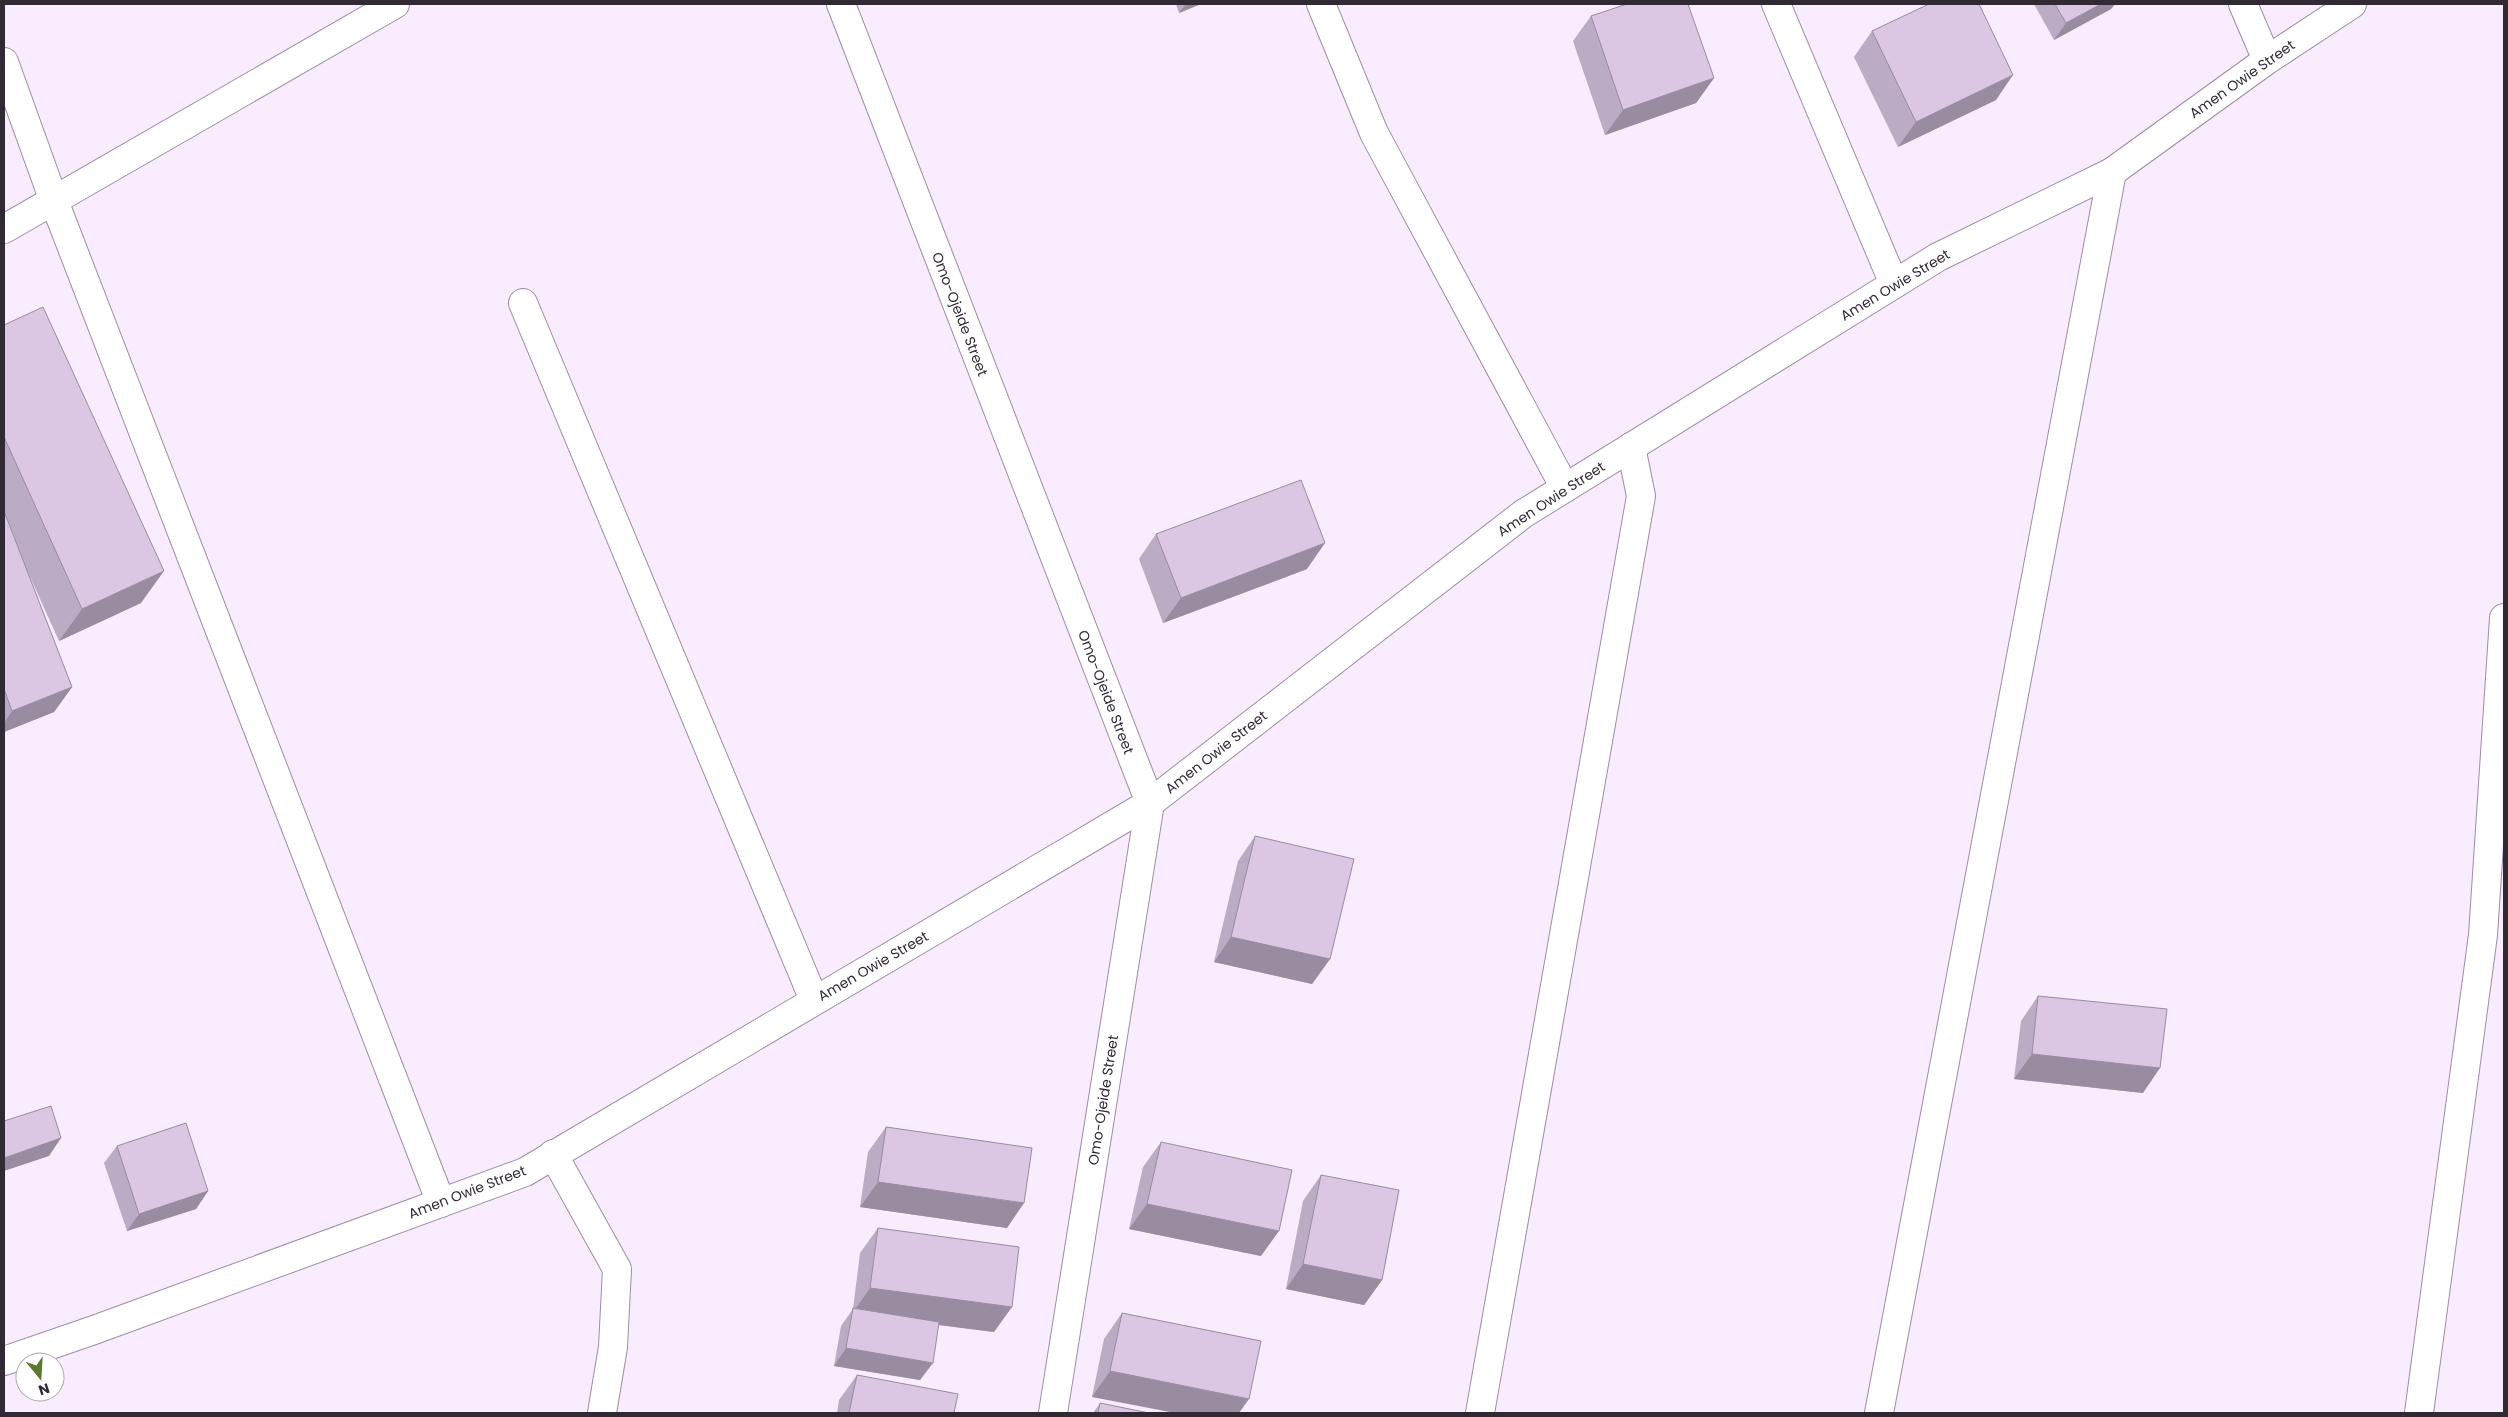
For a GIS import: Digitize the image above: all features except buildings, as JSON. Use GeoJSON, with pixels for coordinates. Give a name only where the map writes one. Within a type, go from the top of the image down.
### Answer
{"type":"FeatureCollection","features":[{"type":"Feature","properties":{"kind":"street"},"geometry":{"type":"LineString","coordinates":[[4,229],[395,4]]}},
{"type":"Feature","properties":{"kind":"street","name":"Omo-Ojeide Street"},"geometry":{"type":"LineString","coordinates":[[840,4],[1150,803],[1053,1413]]}},
{"type":"Feature","properties":{"kind":"street"},"geometry":{"type":"LineString","coordinates":[[1321,4],[1374,133],[1565,488]]}},
{"type":"Feature","properties":{"kind":"street"},"geometry":{"type":"LineString","coordinates":[[1776,4],[1894,284]]}},
{"type":"Feature","properties":{"kind":"street"},"geometry":{"type":"LineString","coordinates":[[2243,4],[2267,60]]}},
{"type":"Feature","properties":{"kind":"street","name":"Amen Owie Street"},"geometry":{"type":"LineString","coordinates":[[4,1361],[525,1172],[1150,803],[1523,514],[1938,257],[2112,172],[2267,60],[2352,4]]}},
{"type":"Feature","properties":{"kind":"street"},"geometry":{"type":"LineString","coordinates":[[4,62],[54,201],[442,1203]]}},
{"type":"Feature","properties":{"kind":"street"},"geometry":{"type":"LineString","coordinates":[[1879,1413],[2112,172]]}},
{"type":"Feature","properties":{"kind":"street"},"geometry":{"type":"LineString","coordinates":[[522,303],[814,1000]]}},
{"type":"Feature","properties":{"kind":"street"},"geometry":{"type":"LineString","coordinates":[[1480,1413],[1641,496],[1631,447]]}},
{"type":"Feature","properties":{"kind":"street"},"geometry":{"type":"LineString","coordinates":[[2420,1413],[2482,935],[2501,720],[2504,618]]}},
{"type":"Feature","properties":{"kind":"street"},"geometry":{"type":"LineString","coordinates":[[553,1154],[617,1269],[613,1346],[602,1413]]}}]}
